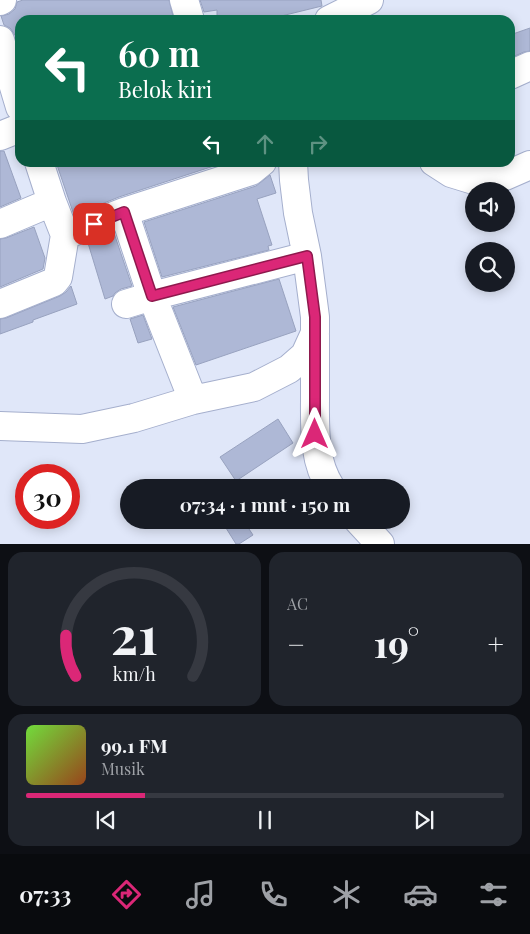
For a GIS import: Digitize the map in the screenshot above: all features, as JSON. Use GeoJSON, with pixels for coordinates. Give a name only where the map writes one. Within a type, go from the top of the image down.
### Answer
{"type":"FeatureCollection","features":[{"type":"Feature","properties":{"kind":"street"},"geometry":{"type":"LineString","coordinates":[[184,0],[188,15]]}},
{"type":"Feature","properties":{"kind":"street"},"geometry":{"type":"LineString","coordinates":[[343,15],[364,8]]}},
{"type":"Feature","properties":{"kind":"street"},"geometry":{"type":"LineString","coordinates":[[1,47],[15,74]]}},
{"type":"Feature","properties":{"kind":"street"},"geometry":{"type":"LineString","coordinates":[[515,73],[530,66]]}},
{"type":"Feature","properties":{"kind":"street"},"geometry":{"type":"LineString","coordinates":[[0,136],[15,130]]}},
{"type":"Feature","properties":{"kind":"street"},"geometry":{"type":"LineString","coordinates":[[442,167],[451,172],[478,181],[505,176],[530,165]]}},
{"type":"Feature","properties":{"kind":"street"},"geometry":{"type":"LineString","coordinates":[[0,304],[47,286],[58,277],[65,235],[41,167]]}},
{"type":"Feature","properties":{"kind":"street"},"geometry":{"type":"LineString","coordinates":[[65,235],[124,212],[251,171],[256,167]]}},
{"type":"Feature","properties":{"kind":"street"},"geometry":{"type":"LineString","coordinates":[[293,167],[298,213],[307,256],[315,317],[315,434],[318,456],[326,479]]}},
{"type":"Feature","properties":{"kind":"street"},"geometry":{"type":"LineString","coordinates":[[0,224],[52,202]]}},
{"type":"Feature","properties":{"kind":"street"},"geometry":{"type":"LineString","coordinates":[[124,212],[152,296],[193,400]]}},
{"type":"Feature","properties":{"kind":"street"},"geometry":{"type":"LineString","coordinates":[[126,304],[307,256]]}},
{"type":"Feature","properties":{"kind":"street"},"geometry":{"type":"LineString","coordinates":[[0,426],[82,429],[134,418],[193,400],[254,387],[289,369],[305,355],[315,334]]}},
{"type":"Feature","properties":{"kind":"street"},"geometry":{"type":"LineString","coordinates":[[366,529],[380,544]]}},
{"type":"Feature","properties":{"kind":"building"},"geometry":{"type":"Polygon","coordinates":[[[23,0],[169,0],[173,15],[15,15],[15,35],[10,28],[4,25],[1,16],[9,14],[15,9],[17,2],[23,0]]]}},
{"type":"Feature","properties":{"kind":"building"},"geometry":{"type":"Polygon","coordinates":[[[200,0],[321,0],[322,6],[285,15],[217,15],[217,10],[204,12],[200,0]]]}},
{"type":"Feature","properties":{"kind":"building"},"geometry":{"type":"Polygon","coordinates":[[[530,28],[530,51],[515,56],[515,33],[530,28]]]}},
{"type":"Feature","properties":{"kind":"building"},"geometry":{"type":"Polygon","coordinates":[[[0,151],[4,151],[21,198],[0,207],[0,151]]]}},
{"type":"Feature","properties":{"kind":"building"},"geometry":{"type":"Polygon","coordinates":[[[58,167],[211,167],[119,197],[74,215],[58,167]]]}},
{"type":"Feature","properties":{"kind":"building"},"geometry":{"type":"Polygon","coordinates":[[[270,175],[276,193],[257,199],[272,245],[268,246],[269,250],[162,277],[144,222],[256,186],[270,175]]]}},
{"type":"Feature","properties":{"kind":"building"},"geometry":{"type":"Polygon","coordinates":[[[34,227],[45,258],[43,269],[0,287],[0,239],[34,227]]]}},
{"type":"Feature","properties":{"kind":"building"},"geometry":{"type":"Polygon","coordinates":[[[114,233],[132,286],[121,289],[113,296],[105,299],[88,243],[114,233]]]}},
{"type":"Feature","properties":{"kind":"building"},"geometry":{"type":"Polygon","coordinates":[[[279,279],[296,331],[196,365],[173,307],[279,279]]]}},
{"type":"Feature","properties":{"kind":"building"},"geometry":{"type":"Polygon","coordinates":[[[71,286],[77,304],[0,334],[0,319],[60,296],[71,286]]]}},
{"type":"Feature","properties":{"kind":"building"},"geometry":{"type":"Polygon","coordinates":[[[143,315],[152,339],[138,343],[130,319],[143,315]]]}},
{"type":"Feature","properties":{"kind":"building"},"geometry":{"type":"Polygon","coordinates":[[[278,419],[293,443],[239,479],[235,479],[220,457],[278,419]]]}},
{"type":"Feature","properties":{"kind":"building"},"geometry":{"type":"Polygon","coordinates":[[[227,529],[249,529],[253,535],[236,544],[227,529]]]}},
{"type":"Feature","properties":{"kind":"route"},"geometry":{"type":"LineString","coordinates":[[94,224],[124,212],[152,296],[307,256],[315,317],[315,434]]}}]}
